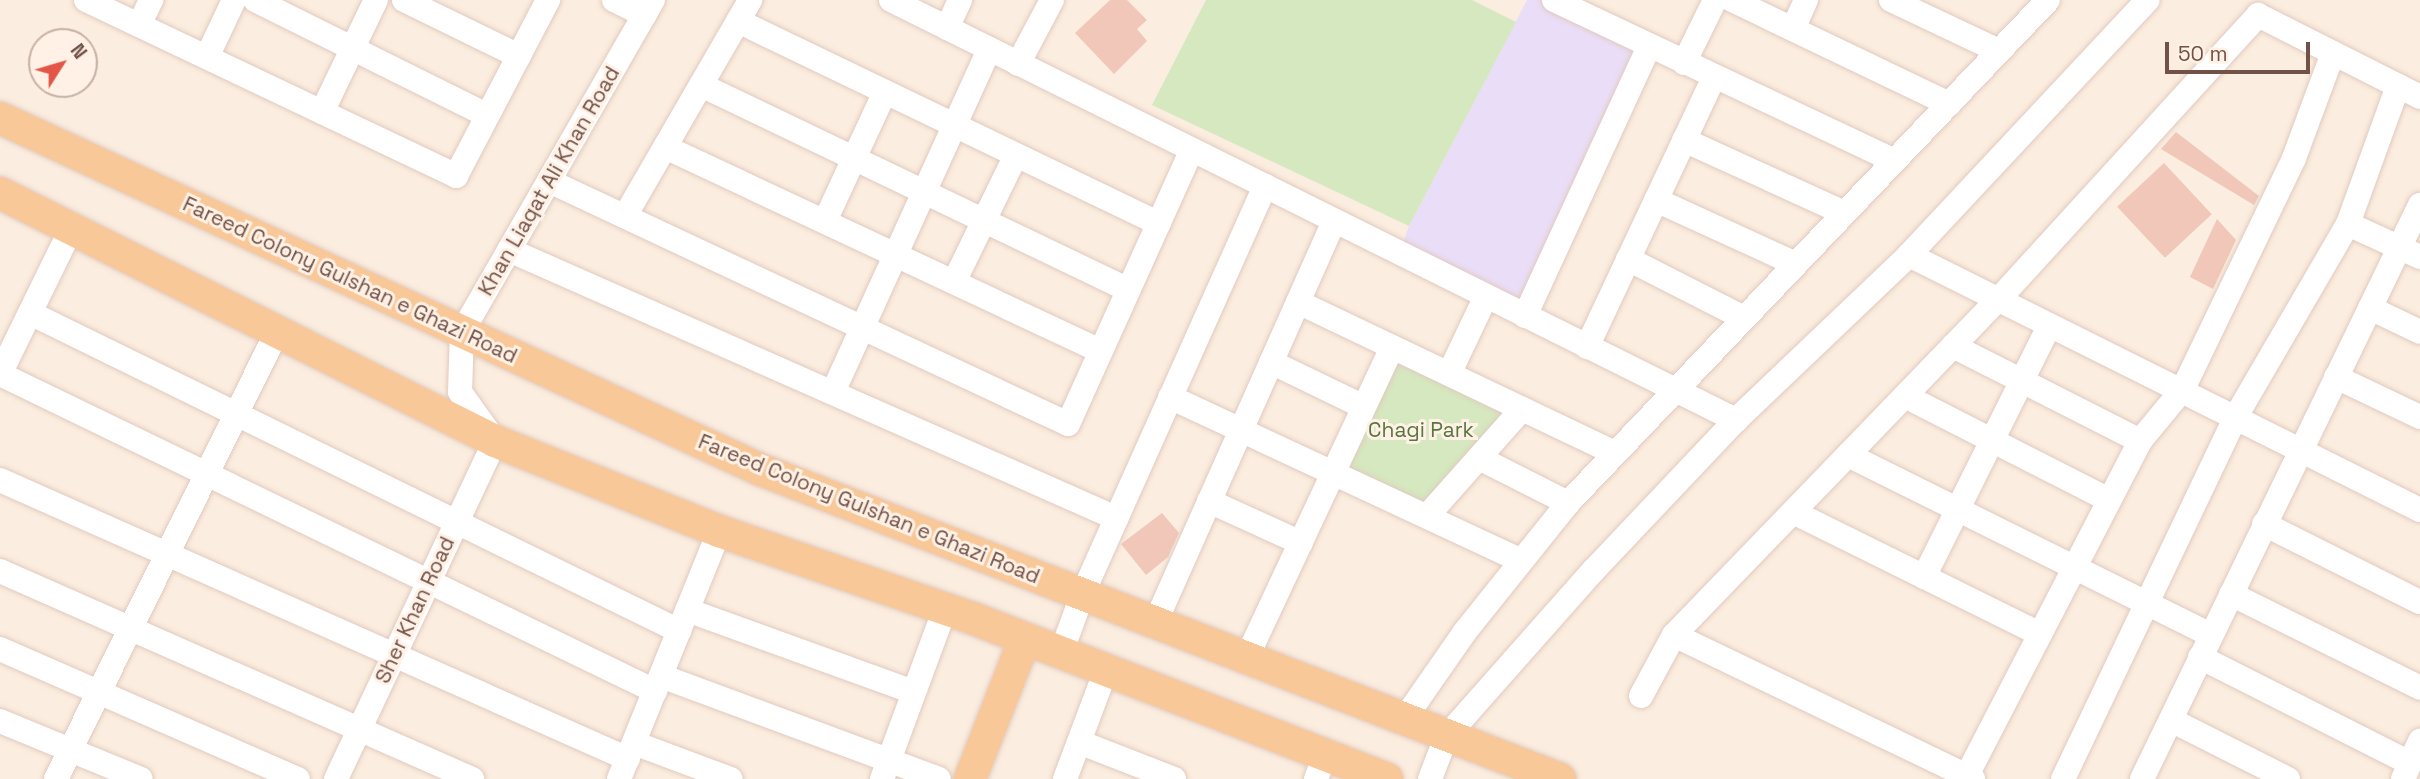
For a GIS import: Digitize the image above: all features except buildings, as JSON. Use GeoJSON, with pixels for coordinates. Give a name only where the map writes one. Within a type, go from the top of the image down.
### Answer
{"type":"FeatureCollection","features":[{"type":"Feature","properties":{"kind":"main road","name":"Fareed Colony Gulshan e Ghazi Road"},"geometry":{"type":"LineString","coordinates":[[0,118],[759,469],[1560,779]]}},
{"type":"Feature","properties":{"kind":"main road"},"geometry":{"type":"LineString","coordinates":[[0,194],[495,441],[719,531],[945,609],[1107,670],[1320,767],[1387,779]]}},
{"type":"Feature","properties":{"kind":"main road"},"geometry":{"type":"LineString","coordinates":[[970,779],[1025,639]]}},
{"type":"Feature","properties":{"kind":"street"},"geometry":{"type":"LineString","coordinates":[[86,0],[456,176],[548,0]]}},
{"type":"Feature","properties":{"kind":"street"},"geometry":{"type":"LineString","coordinates":[[139,25],[151,0]]}},
{"type":"Feature","properties":{"kind":"street"},"geometry":{"type":"LineString","coordinates":[[206,57],[234,0]]}},
{"type":"Feature","properties":{"kind":"street"},"geometry":{"type":"LineString","coordinates":[[255,0],[487,115]]}},
{"type":"Feature","properties":{"kind":"street"},"geometry":{"type":"LineString","coordinates":[[322,112],[376,0]]}},
{"type":"Feature","properties":{"kind":"street"},"geometry":{"type":"LineString","coordinates":[[404,0],[519,56]]}},
{"type":"Feature","properties":{"kind":"street"},"geometry":{"type":"LineString","coordinates":[[614,0],[649,7]]}},
{"type":"Feature","properties":{"kind":"street"},"geometry":{"type":"LineString","coordinates":[[891,0],[1736,420]]}},
{"type":"Feature","properties":{"kind":"street"},"geometry":{"type":"LineString","coordinates":[[947,28],[960,0]]}},
{"type":"Feature","properties":{"kind":"street"},"geometry":{"type":"LineString","coordinates":[[1018,64],[1052,0]]}},
{"type":"Feature","properties":{"kind":"street"},"geometry":{"type":"LineString","coordinates":[[1554,0],[1894,161]]}},
{"type":"Feature","properties":{"kind":"street"},"geometry":{"type":"LineString","coordinates":[[1684,63],[1714,0]]}},
{"type":"Feature","properties":{"kind":"street"},"geometry":{"type":"LineString","coordinates":[[1732,0],[1948,104]]}},
{"type":"Feature","properties":{"kind":"street"},"geometry":{"type":"LineString","coordinates":[[1793,29],[1806,0]]}},
{"type":"Feature","properties":{"kind":"street"},"geometry":{"type":"LineString","coordinates":[[1891,0],[1999,51]]}},
{"type":"Feature","properties":{"kind":"street"},"geometry":{"type":"LineString","coordinates":[[1405,718],[1520,560],[1568,503],[2048,0]]}},
{"type":"Feature","properties":{"kind":"street"},"geometry":{"type":"LineString","coordinates":[[1430,779],[1446,737],[1736,420],[1909,255],[2148,0]]}},
{"type":"Feature","properties":{"kind":"street","name":"Khan Liaqat Ali Khan Road"},"geometry":{"type":"LineString","coordinates":[[495,441],[460,392],[462,332],[649,7]]}},
{"type":"Feature","properties":{"kind":"street"},"geometry":{"type":"LineString","coordinates":[[625,216],[744,11],[885,92],[1159,224]]}},
{"type":"Feature","properties":{"kind":"street"},"geometry":{"type":"LineString","coordinates":[[1640,696],[1674,635],[1998,300],[2258,15],[2420,97]]}},
{"type":"Feature","properties":{"kind":"street"},"geometry":{"type":"LineString","coordinates":[[1525,316],[1649,46]]}},
{"type":"Feature","properties":{"kind":"street"},"geometry":{"type":"LineString","coordinates":[[833,393],[989,49]]}},
{"type":"Feature","properties":{"kind":"street"},"geometry":{"type":"LineString","coordinates":[[1674,635],[1968,778],[2140,441],[2183,389],[2294,158],[2333,53]]}},
{"type":"Feature","properties":{"kind":"street"},"geometry":{"type":"LineString","coordinates":[[1587,347],[1714,77]]}},
{"type":"Feature","properties":{"kind":"street"},"geometry":{"type":"LineString","coordinates":[[701,85],[1128,290]]}},
{"type":"Feature","properties":{"kind":"street"},"geometry":{"type":"LineString","coordinates":[[2063,779],[2235,418],[2348,224],[2398,86]]}},
{"type":"Feature","properties":{"kind":"street"},"geometry":{"type":"LineString","coordinates":[[825,221],[885,92]]}},
{"type":"Feature","properties":{"kind":"street"},"geometry":{"type":"LineString","coordinates":[[1684,141],[1844,213]]}},
{"type":"Feature","properties":{"kind":"street"},"geometry":{"type":"LineString","coordinates":[[665,147],[1100,351]]}},
{"type":"Feature","properties":{"kind":"street"},"geometry":{"type":"LineString","coordinates":[[549,181],[1068,424],[1192,150]]}},
{"type":"Feature","properties":{"kind":"street"},"geometry":{"type":"LineString","coordinates":[[954,282],[1016,155]]}},
{"type":"Feature","properties":{"kind":"street"},"geometry":{"type":"LineString","coordinates":[[1061,653],[1083,593],[1265,186]]}},
{"type":"Feature","properties":{"kind":"street"},"geometry":{"type":"LineString","coordinates":[[1656,200],[1796,264]]}},
{"type":"Feature","properties":{"kind":"street"},"geometry":{"type":"LineString","coordinates":[[2144,778],[2370,308],[2410,252],[2420,205]]}},
{"type":"Feature","properties":{"kind":"street"},"geometry":{"type":"LineString","coordinates":[[1156,621],[1334,221]]}},
{"type":"Feature","properties":{"kind":"street"},"geometry":{"type":"LineString","coordinates":[[2348,224],[2410,252]]}},
{"type":"Feature","properties":{"kind":"street"},"geometry":{"type":"LineString","coordinates":[[71,229],[0,374],[428,582],[658,683],[885,770],[939,779]]}},
{"type":"Feature","properties":{"kind":"street"},"geometry":{"type":"LineString","coordinates":[[509,250],[1116,518]]}},
{"type":"Feature","properties":{"kind":"street"},"geometry":{"type":"LineString","coordinates":[[1909,255],[2049,326],[2183,389],[2235,418],[2420,510]]}},
{"type":"Feature","properties":{"kind":"street"},"geometry":{"type":"LineString","coordinates":[[1628,259],[1744,318]]}},
{"type":"Feature","properties":{"kind":"street"},"geometry":{"type":"LineString","coordinates":[[1449,374],[1486,296]]}},
{"type":"Feature","properties":{"kind":"street"},"geometry":{"type":"LineString","coordinates":[[1298,302],[1614,453]]}},
{"type":"Feature","properties":{"kind":"street"},"geometry":{"type":"LineString","coordinates":[[2370,308],[2420,332]]}},
{"type":"Feature","properties":{"kind":"street"},"geometry":{"type":"LineString","coordinates":[[30,313],[456,522],[683,621],[914,692]]}},
{"type":"Feature","properties":{"kind":"street"},"geometry":{"type":"LineString","coordinates":[[1924,577],[2049,326]]}},
{"type":"Feature","properties":{"kind":"street"},"geometry":{"type":"LineString","coordinates":[[56,779],[276,333]]}},
{"type":"Feature","properties":{"kind":"street"},"geometry":{"type":"LineString","coordinates":[[1953,346],[2140,441]]}},
{"type":"Feature","properties":{"kind":"street"},"geometry":{"type":"LineString","coordinates":[[1247,656],[1392,347]]}},
{"type":"Feature","properties":{"kind":"street"},"geometry":{"type":"LineString","coordinates":[[1271,362],[1364,407]]}},
{"type":"Feature","properties":{"kind":"street"},"geometry":{"type":"LineString","coordinates":[[2336,377],[2420,417]]}},
{"type":"Feature","properties":{"kind":"street"},"geometry":{"type":"LineString","coordinates":[[1170,397],[1520,560]]}},
{"type":"Feature","properties":{"kind":"street"},"geometry":{"type":"LineString","coordinates":[[1905,397],[2109,500]]}},
{"type":"Feature","properties":{"kind":"street"},"geometry":{"type":"LineString","coordinates":[[1428,515],[1522,409]]}},
{"type":"Feature","properties":{"kind":"street","name":"Sher Khan Road"},"geometry":{"type":"LineString","coordinates":[[336,779],[495,441]]}},
{"type":"Feature","properties":{"kind":"street"},"geometry":{"type":"LineString","coordinates":[[1848,455],[2147,603],[2206,646],[2411,761]]}},
{"type":"Feature","properties":{"kind":"street"},"geometry":{"type":"LineString","coordinates":[[1479,458],[1568,503]]}},
{"type":"Feature","properties":{"kind":"street"},"geometry":{"type":"LineString","coordinates":[[0,480],[627,760],[731,779]]}},
{"type":"Feature","properties":{"kind":"street"},"geometry":{"type":"LineString","coordinates":[[1209,501],[1301,543]]}},
{"type":"Feature","properties":{"kind":"street"},"geometry":{"type":"LineString","coordinates":[[1793,512],[2040,634]]}},
{"type":"Feature","properties":{"kind":"street"},"geometry":{"type":"LineString","coordinates":[[2264,524],[2420,602]]}},
{"type":"Feature","properties":{"kind":"street"},"geometry":{"type":"LineString","coordinates":[[627,760],[719,531]]}},
{"type":"Feature","properties":{"kind":"street"},"geometry":{"type":"LineString","coordinates":[[0,570],[472,779]]}},
{"type":"Feature","properties":{"kind":"street"},"geometry":{"type":"LineString","coordinates":[[2231,594],[2420,688]]}},
{"type":"Feature","properties":{"kind":"street"},"geometry":{"type":"LineString","coordinates":[[885,770],[945,609]]}},
{"type":"Feature","properties":{"kind":"street"},"geometry":{"type":"LineString","coordinates":[[0,649],[298,779]]}},
{"type":"Feature","properties":{"kind":"street"},"geometry":{"type":"LineString","coordinates":[[1065,779],[1107,670]]}},
{"type":"Feature","properties":{"kind":"street"},"geometry":{"type":"LineString","coordinates":[[2171,720],[2288,779]]}},
{"type":"Feature","properties":{"kind":"street"},"geometry":{"type":"LineString","coordinates":[[0,721],[141,779]]}},
{"type":"Feature","properties":{"kind":"street"},"geometry":{"type":"LineString","coordinates":[[1079,742],[1174,779]]}},
{"type":"Feature","properties":{"kind":"shaded area"},"geometry":{"type":"Polygon","coordinates":[[[1527,0],[1554,0],[1649,46],[1525,316],[1399,253],[1409,226],[1527,0]]]}},
{"type":"Feature","properties":{"kind":"green space"},"geometry":{"type":"Polygon","coordinates":[[[1206,0],[1472,0],[1516,22],[1409,226],[1152,105],[1206,0]]]}},
{"type":"Feature","properties":{"kind":"green space","name":"Chagi Park"},"geometry":{"type":"Polygon","coordinates":[[[1392,347],[1522,409],[1428,515],[1334,472],[1392,347]]]}}]}
